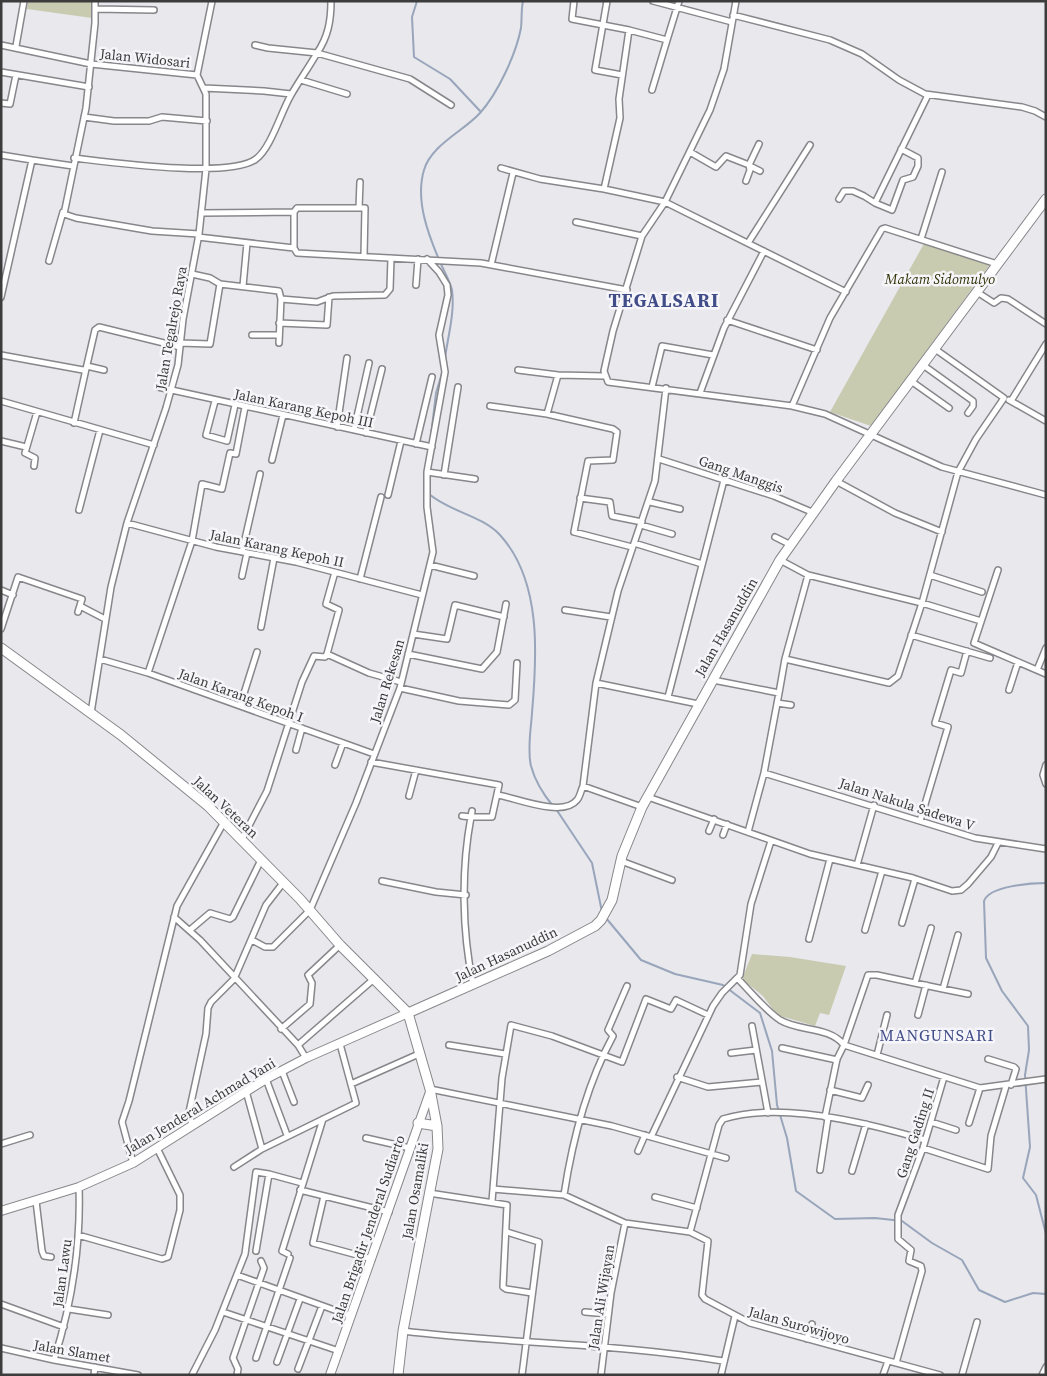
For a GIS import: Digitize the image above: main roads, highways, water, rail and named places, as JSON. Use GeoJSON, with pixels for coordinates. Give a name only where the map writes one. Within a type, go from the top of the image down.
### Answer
{"type":"FeatureCollection","features":[{"type":"Feature","properties":{"kind":"main road","name":"Jalan Hasanuddin"},"geometry":{"type":"LineString","coordinates":[[408,1013],[587,932],[601,920],[608,910],[629,834],[642,807],[780,560],[836,481],[1046,198]]}},
{"type":"Feature","properties":{"kind":"main road","name":"Jalan Veteran"},"geometry":{"type":"LineString","coordinates":[[1,648],[91,713],[190,791],[242,839],[310,910],[340,945],[408,1013]]}},
{"type":"Feature","properties":{"kind":"main road","name":"Jalan Jenderal Achmad Yani"},"geometry":{"type":"LineString","coordinates":[[1,1211],[79,1187],[132,1163],[266,1079],[306,1058],[408,1013]]}},
{"type":"Feature","properties":{"kind":"main road","name":"Jalan Osamaliki"},"geometry":{"type":"LineString","coordinates":[[398,1375],[403,1331],[438,1149],[437,1126],[430,1090],[408,1013]]}},
{"type":"Feature","properties":{"kind":"main road","name":"Jalan Brigadir Jenderal Sudiarto"},"geometry":{"type":"LineString","coordinates":[[330,1375],[389,1212],[430,1090]]}},
{"type":"Feature","properties":{"kind":"main road"},"geometry":{"type":"LineString","coordinates":[[418,1123],[437,1126]]}},
{"type":"Feature","properties":{"kind":"waterway"},"geometry":{"type":"LineString","coordinates":[[417,1],[412,17],[414,57],[450,79],[481,112]]}},
{"type":"Feature","properties":{"kind":"waterway"},"geometry":{"type":"LineString","coordinates":[[445,358],[453,298],[452,290],[431,240],[424,217],[421,193],[424,170],[433,153],[473,120],[487,105],[493,95],[505,73],[519,38],[523,1]]}},
{"type":"Feature","properties":{"kind":"waterway"},"geometry":{"type":"LineString","coordinates":[[430,444],[436,393],[443,370]]}},
{"type":"Feature","properties":{"kind":"waterway"},"geometry":{"type":"LineString","coordinates":[[429,494],[446,505],[492,528],[500,535],[514,554],[523,574],[534,620],[535,644],[534,691],[529,746],[530,760],[537,782],[553,806]]}},
{"type":"Feature","properties":{"kind":"waterway"},"geometry":{"type":"LineString","coordinates":[[556,809],[592,863],[602,912]]}},
{"type":"Feature","properties":{"kind":"waterway"},"geometry":{"type":"LineString","coordinates":[[1046,883],[1011,886],[994,892],[987,896],[984,901],[986,958],[1002,991],[1028,1026],[1029,1050],[1025,1075],[1030,1147],[1023,1178],[1036,1195],[1046,1234]]}},
{"type":"Feature","properties":{"kind":"waterway"},"geometry":{"type":"LineString","coordinates":[[606,918],[641,960],[675,974],[723,985],[760,1013],[772,1051],[777,1105],[787,1138],[796,1191],[835,1219],[875,1218],[902,1221],[932,1243],[962,1260],[979,1290],[1005,1302],[1033,1293],[1046,1294]]}},
{"type":"Feature","properties":{"kind":"district","name":"TEGALSARI"},"geometry":{"type":"Point","coordinates":[664,300]}},
{"type":"Feature","properties":{"kind":"district","name":"MANGUNSARI"},"geometry":{"type":"Point","coordinates":[937,1035]}},
{"type":"Feature","properties":{"kind":"park label","name":"Makam Sidomulyo"},"geometry":{"type":"Point","coordinates":[940,279]}}]}
